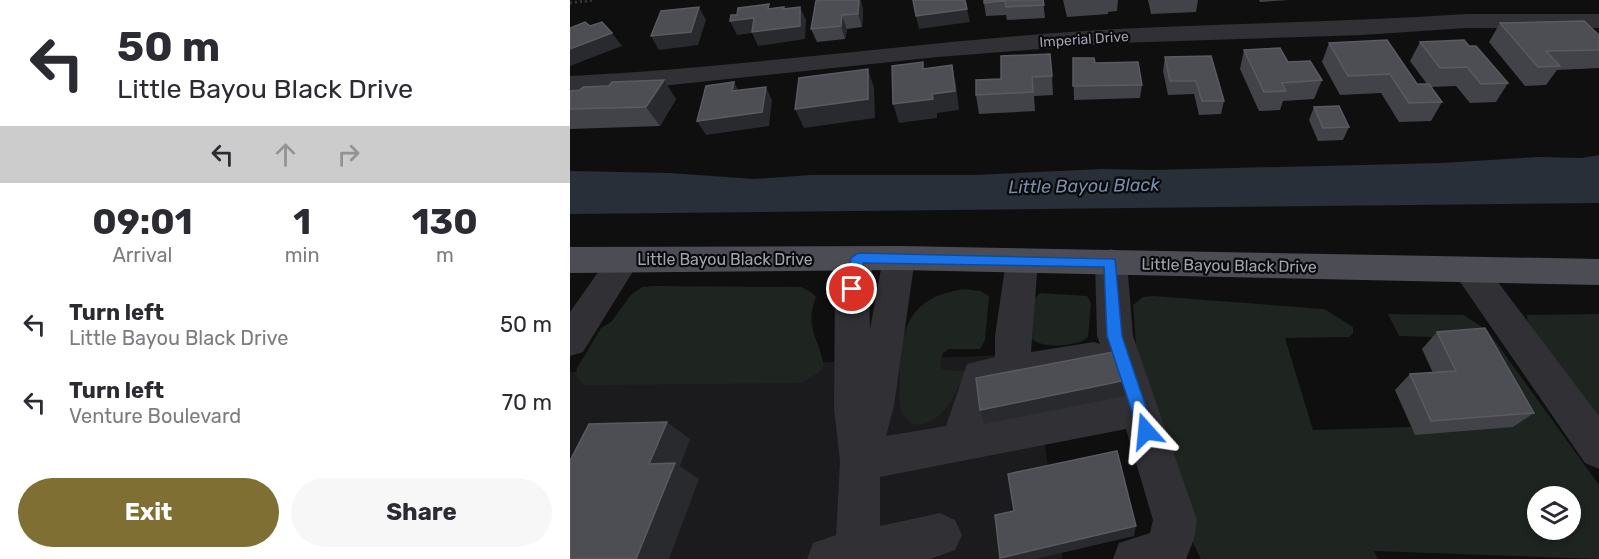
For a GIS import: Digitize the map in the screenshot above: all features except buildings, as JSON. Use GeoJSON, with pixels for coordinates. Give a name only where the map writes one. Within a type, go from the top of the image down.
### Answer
{"type":"FeatureCollection","features":[{"type":"Feature","properties":{"kind":"main road","name":"Little Bayou Black Drive"},"geometry":{"type":"LineString","coordinates":[[570,260],[899,258],[1599,272]]}},
{"type":"Feature","properties":{"kind":"street"},"geometry":{"type":"LineString","coordinates":[[1364,28],[1387,11],[1402,6],[1542,1]]}},
{"type":"Feature","properties":{"kind":"street","name":"Imperial Drive"},"geometry":{"type":"LineString","coordinates":[[570,83],[671,78],[938,50],[1117,36],[1364,28],[1466,21],[1599,21]]}},
{"type":"Feature","properties":{"kind":"street"},"geometry":{"type":"LineString","coordinates":[[858,258],[852,289],[853,408],[860,461]]}},
{"type":"Feature","properties":{"kind":"street"},"geometry":{"type":"LineString","coordinates":[[899,258],[875,406],[860,461],[848,557],[940,535]]}},
{"type":"Feature","properties":{"kind":"street"},"geometry":{"type":"LineString","coordinates":[[570,341],[624,260]]}},
{"type":"Feature","properties":{"kind":"street"},"geometry":{"type":"LineString","coordinates":[[1022,261],[1013,336],[1033,398]]}},
{"type":"Feature","properties":{"kind":"street"},"geometry":{"type":"LineString","coordinates":[[1111,262],[1115,336],[1175,520],[1174,539],[1162,553],[1136,559]]}},
{"type":"Feature","properties":{"kind":"street"},"geometry":{"type":"LineString","coordinates":[[1470,270],[1599,449]]}},
{"type":"Feature","properties":{"kind":"street"},"geometry":{"type":"LineString","coordinates":[[961,442],[980,376],[1033,398],[1090,388],[1121,353]]}},
{"type":"Feature","properties":{"kind":"street"},"geometry":{"type":"LineString","coordinates":[[860,461],[961,442],[1033,398],[1090,388],[1138,409]]}},
{"type":"Feature","properties":{"kind":"path"},"geometry":{"type":"LineString","coordinates":[[570,3],[594,0]]}},
{"type":"Feature","properties":{"kind":"shaded area"},"geometry":{"type":"Polygon","coordinates":[[[642,287],[801,287],[816,297],[811,316],[812,325],[824,366],[820,372],[801,383],[584,385],[576,376],[577,368],[601,328],[611,322],[631,295],[642,287]]]}},
{"type":"Feature","properties":{"kind":"shaded area"},"geometry":{"type":"Polygon","coordinates":[[[965,289],[980,291],[989,296],[985,340],[980,349],[949,349],[943,353],[940,363],[942,369],[967,372],[945,410],[933,420],[918,424],[911,423],[902,413],[899,395],[900,363],[905,332],[919,308],[930,300],[946,293],[965,289]]]}},
{"type":"Feature","properties":{"kind":"shaded area"},"geometry":{"type":"Polygon","coordinates":[[[1040,293],[1087,296],[1091,303],[1088,337],[1076,343],[1060,346],[1044,344],[1032,339],[1034,300],[1040,293]]]}},
{"type":"Feature","properties":{"kind":"shaded area"},"geometry":{"type":"Polygon","coordinates":[[[1153,296],[1324,309],[1353,327],[1353,333],[1349,337],[1285,338],[1313,430],[1411,427],[1416,435],[1465,338],[1399,336],[1388,314],[1464,315],[1488,331],[1599,485],[1599,559],[1374,551],[1378,559],[1201,559],[1187,531],[1136,345],[1133,305],[1143,297],[1153,296]]]}},
{"type":"Feature","properties":{"kind":"shaded area"},"geometry":{"type":"Polygon","coordinates":[[[1599,314],[1599,427],[1529,339],[1527,315],[1599,314]]]}},
{"type":"Feature","properties":{"kind":"shaded area"},"geometry":{"type":"Polygon","coordinates":[[[1030,354],[1063,559],[570,559],[570,372],[1030,354]]]}},
{"type":"Feature","properties":{"kind":"water","name":"Little Bayou Black"},"geometry":{"type":"Polygon","coordinates":[[[1599,155],[1599,203],[570,214],[570,171],[670,173],[754,179],[811,175],[975,175],[1102,169],[1152,170],[1442,163],[1537,157],[1582,158],[1599,155]]]}},
{"type":"Feature","properties":{"kind":"route"},"geometry":{"type":"LineString","coordinates":[[852,289],[858,258],[1111,262],[1115,336],[1146,431]]}}]}
